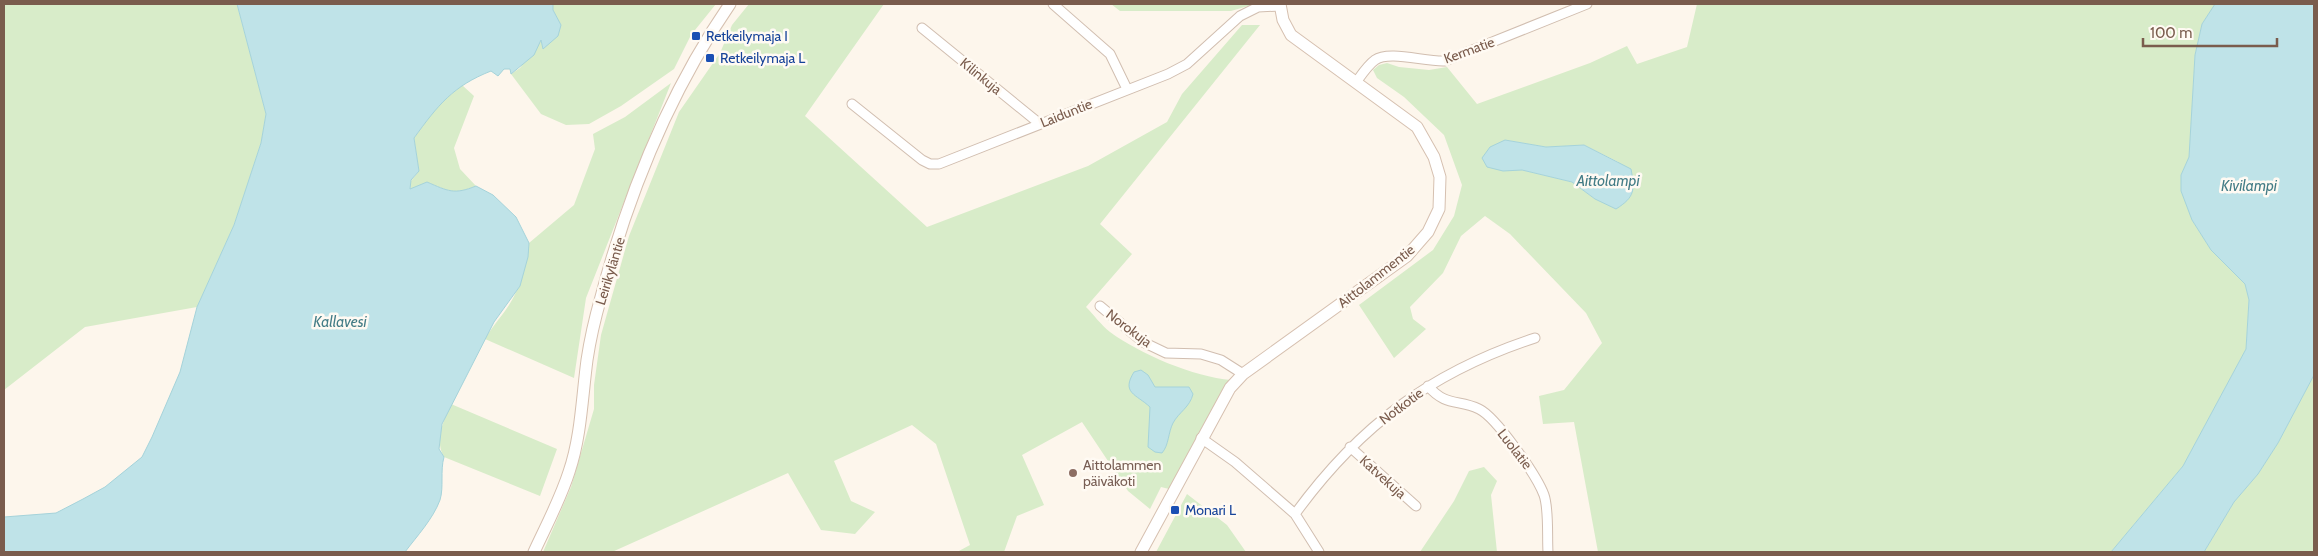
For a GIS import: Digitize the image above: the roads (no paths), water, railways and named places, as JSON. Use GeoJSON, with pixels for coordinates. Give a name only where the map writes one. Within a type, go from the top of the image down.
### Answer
{"type":"FeatureCollection","features":[{"type":"Feature","properties":{"kind":"street","name":"Leirikyläntie"},"geometry":{"type":"LineString","coordinates":[[534,552],[569,472],[578,432],[588,358],[601,297],[631,202],[650,154],[685,80],[713,28],[730,4]]}},
{"type":"Feature","properties":{"kind":"street"},"geometry":{"type":"LineString","coordinates":[[1053,4],[1110,54],[1127,89]]}},
{"type":"Feature","properties":{"kind":"street","name":"Kermatie"},"geometry":{"type":"LineString","coordinates":[[1357,81],[1373,61],[1383,56],[1393,55],[1428,62],[1445,61],[1587,4]]}},
{"type":"Feature","properties":{"kind":"street","name":"Laiduntie"},"geometry":{"type":"LineString","coordinates":[[852,104],[930,164],[939,164],[1168,74],[1187,64],[1240,16],[1258,6],[1280,5]]}},
{"type":"Feature","properties":{"kind":"street","name":"Aittolammentie"},"geometry":{"type":"LineString","coordinates":[[1141,552],[1201,438],[1230,388],[1244,374],[1407,256],[1428,232],[1439,209],[1440,177],[1434,157],[1417,127],[1292,35],[1282,20],[1280,5]]}},
{"type":"Feature","properties":{"kind":"street","name":"Kilinkuja"},"geometry":{"type":"LineString","coordinates":[[922,28],[1040,124]]}},
{"type":"Feature","properties":{"kind":"street","name":"Norokuja"},"geometry":{"type":"LineString","coordinates":[[1100,306],[1143,342],[1166,353],[1201,354],[1221,360],[1244,374]]}},
{"type":"Feature","properties":{"kind":"street","name":"Notkotie"},"geometry":{"type":"LineString","coordinates":[[1295,514],[1320,481],[1350,447],[1404,401],[1452,371],[1535,338]]}},
{"type":"Feature","properties":{"kind":"street","name":"Luolatie"},"geometry":{"type":"LineString","coordinates":[[1428,386],[1437,396],[1448,402],[1479,409],[1489,416],[1532,471],[1544,496],[1548,552]]}},
{"type":"Feature","properties":{"kind":"street"},"geometry":{"type":"LineString","coordinates":[[1201,438],[1235,462],[1295,514],[1318,552]]}},
{"type":"Feature","properties":{"kind":"street","name":"Katvekuja"},"geometry":{"type":"LineString","coordinates":[[1350,447],[1416,506]]}},
{"type":"Feature","properties":{"kind":"water","name":"Kallavesi"},"geometry":{"type":"Polygon","coordinates":[[[237,4],[553,4],[553,10],[561,25],[558,36],[543,49],[541,40],[534,55],[511,74],[510,69],[504,69],[498,76],[491,71],[456,90],[439,106],[414,138],[419,171],[411,180],[410,189],[427,182],[451,191],[476,186],[493,195],[516,217],[529,243],[528,257],[520,286],[494,322],[442,424],[439,449],[444,457],[440,500],[429,521],[405,552],[4,552],[4,517],[56,513],[105,487],[142,457],[180,372],[197,307],[234,225],[261,143],[266,114],[237,4]]]}},
{"type":"Feature","properties":{"kind":"water","name":"Kivilampi"},"geometry":{"type":"Polygon","coordinates":[[[2215,4],[2314,4],[2314,375],[2278,443],[2258,474],[2234,502],[2204,552],[2111,552],[2183,466],[2246,349],[2249,300],[2245,284],[2211,250],[2192,220],[2181,191],[2181,175],[2189,157],[2195,55],[2202,24],[2215,4]]]}},
{"type":"Feature","properties":{"kind":"water","name":"Aittolampi"},"geometry":{"type":"Polygon","coordinates":[[[1505,140],[1546,147],[1584,145],[1631,169],[1633,188],[1630,197],[1616,209],[1595,199],[1572,182],[1522,170],[1503,171],[1487,167],[1482,158],[1490,147],[1505,140]]]}},
{"type":"Feature","properties":{"kind":"water"},"geometry":{"type":"Polygon","coordinates":[[[1141,370],[1148,375],[1155,387],[1189,387],[1193,394],[1192,399],[1173,423],[1162,453],[1155,452],[1148,447],[1150,407],[1135,396],[1130,389],[1130,379],[1134,372],[1141,370]]]}},
{"type":"Feature","properties":{"kind":"place","name":"Retkeilymaja I"},"geometry":{"type":"Point","coordinates":[696,36]}},
{"type":"Feature","properties":{"kind":"place","name":"Retkeilymaja L"},"geometry":{"type":"Point","coordinates":[710,58]}},
{"type":"Feature","properties":{"kind":"place","name":"Aittolammen päiväkoti"},"geometry":{"type":"Point","coordinates":[1073,473]}},
{"type":"Feature","properties":{"kind":"place","name":"Monari L"},"geometry":{"type":"Point","coordinates":[1175,510]}}]}
